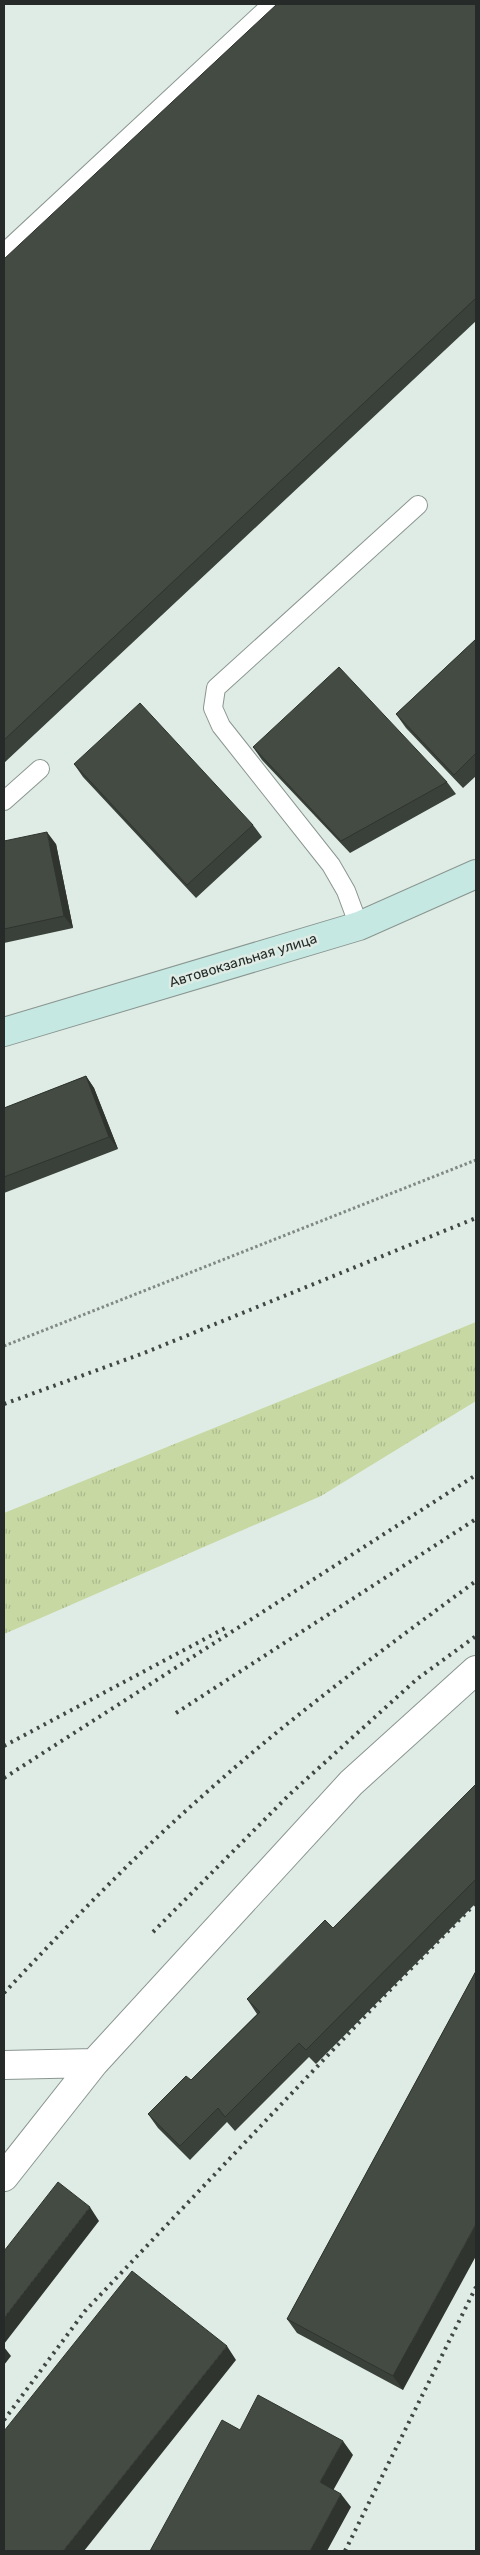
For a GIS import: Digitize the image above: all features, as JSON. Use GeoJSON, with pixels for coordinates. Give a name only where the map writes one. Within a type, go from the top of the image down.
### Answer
{"type":"FeatureCollection","features":[{"type":"Feature","properties":{"kind":"street","name":"Автовокзальная улица"},"geometry":{"type":"LineString","coordinates":[[4,1032],[359,926],[476,874]]}},
{"type":"Feature","properties":{"kind":"street"},"geometry":{"type":"LineString","coordinates":[[4,2177],[94,2062],[351,1784],[476,1670]]}},
{"type":"Feature","properties":{"kind":"street"},"geometry":{"type":"LineString","coordinates":[[4,2064],[94,2062]]}},
{"type":"Feature","properties":{"kind":"lane"},"geometry":{"type":"LineString","coordinates":[[4,253],[272,4]]}},
{"type":"Feature","properties":{"kind":"lane"},"geometry":{"type":"LineString","coordinates":[[359,926],[346,891],[331,865],[221,726],[213,708],[216,688],[418,505]]}},
{"type":"Feature","properties":{"kind":"lane"},"geometry":{"type":"LineString","coordinates":[[4,801],[40,769]]}},
{"type":"Feature","properties":{"kind":"path"},"geometry":{"type":"LineString","coordinates":[[4,1346],[476,1160]]}},
{"type":"Feature","properties":{"kind":"green space"},"geometry":{"type":"Polygon","coordinates":[[[476,1322],[476,1401],[321,1496],[4,1634],[4,1513],[476,1322]]]}},
{"type":"Feature","properties":{"kind":"building"},"geometry":{"type":"Polygon","coordinates":[[[277,4],[476,4],[476,298],[4,740],[4,259],[277,4]]]}},
{"type":"Feature","properties":{"kind":"building"},"geometry":{"type":"Polygon","coordinates":[[[476,639],[476,753],[454,775],[396,714],[476,639]]]}},
{"type":"Feature","properties":{"kind":"building"},"geometry":{"type":"Polygon","coordinates":[[[339,667],[447,782],[341,841],[253,747],[339,667]]]}},
{"type":"Feature","properties":{"kind":"building"},"geometry":{"type":"Polygon","coordinates":[[[140,703],[253,825],[187,885],[74,764],[140,703]]]}},
{"type":"Feature","properties":{"kind":"building"},"geometry":{"type":"Polygon","coordinates":[[[47,832],[64,916],[4,929],[4,841],[47,832]]]}},
{"type":"Feature","properties":{"kind":"building"},"geometry":{"type":"Polygon","coordinates":[[[86,1076],[109,1137],[4,1177],[4,1108],[86,1076]]]}},
{"type":"Feature","properties":{"kind":"building"},"geometry":{"type":"Polygon","coordinates":[[[476,1784],[476,1879],[306,2050],[299,2043],[225,2117],[218,2108],[180,2146],[148,2114],[186,2076],[191,2080],[260,2012],[247,1999],[325,1920],[333,1928],[476,1784]]]}},
{"type":"Feature","properties":{"kind":"building"},"geometry":{"type":"Polygon","coordinates":[[[476,1971],[476,2224],[393,2376],[287,2319],[476,1971]]]}},
{"type":"Feature","properties":{"kind":"building"},"geometry":{"type":"Polygon","coordinates":[[[58,2182],[90,2207],[4,2318],[4,2251],[58,2182]]]}},
{"type":"Feature","properties":{"kind":"building"},"geometry":{"type":"Polygon","coordinates":[[[132,2271],[227,2346],[63,2551],[4,2551],[4,2431],[132,2271]]]}},
{"type":"Feature","properties":{"kind":"building"},"geometry":{"type":"Polygon","coordinates":[[[258,2395],[343,2441],[320,2482],[341,2494],[310,2551],[150,2551],[222,2420],[240,2430],[258,2395]]]}},
{"type":"Feature","properties":{"kind":"railway"},"geometry":{"type":"LineString","coordinates":[[4,1404],[144,1353],[476,1218]]}},
{"type":"Feature","properties":{"kind":"railway"},"geometry":{"type":"LineString","coordinates":[[4,1778],[476,1475]]}},
{"type":"Feature","properties":{"kind":"railway"},"geometry":{"type":"LineString","coordinates":[[176,1713],[476,1519]]}},
{"type":"Feature","properties":{"kind":"railway"},"geometry":{"type":"LineString","coordinates":[[4,1993],[129,1864],[240,1763],[306,1709],[476,1581]]}},
{"type":"Feature","properties":{"kind":"railway"},"geometry":{"type":"LineString","coordinates":[[4,1746],[229,1626]]}},
{"type":"Feature","properties":{"kind":"railway"},"geometry":{"type":"LineString","coordinates":[[153,1932],[290,1794],[417,1679],[476,1636]]}},
{"type":"Feature","properties":{"kind":"railway"},"geometry":{"type":"LineString","coordinates":[[4,2420],[85,2311],[387,1993],[476,1903]]}},
{"type":"Feature","properties":{"kind":"railway"},"geometry":{"type":"LineString","coordinates":[[345,2551],[476,2287]]}}]}
